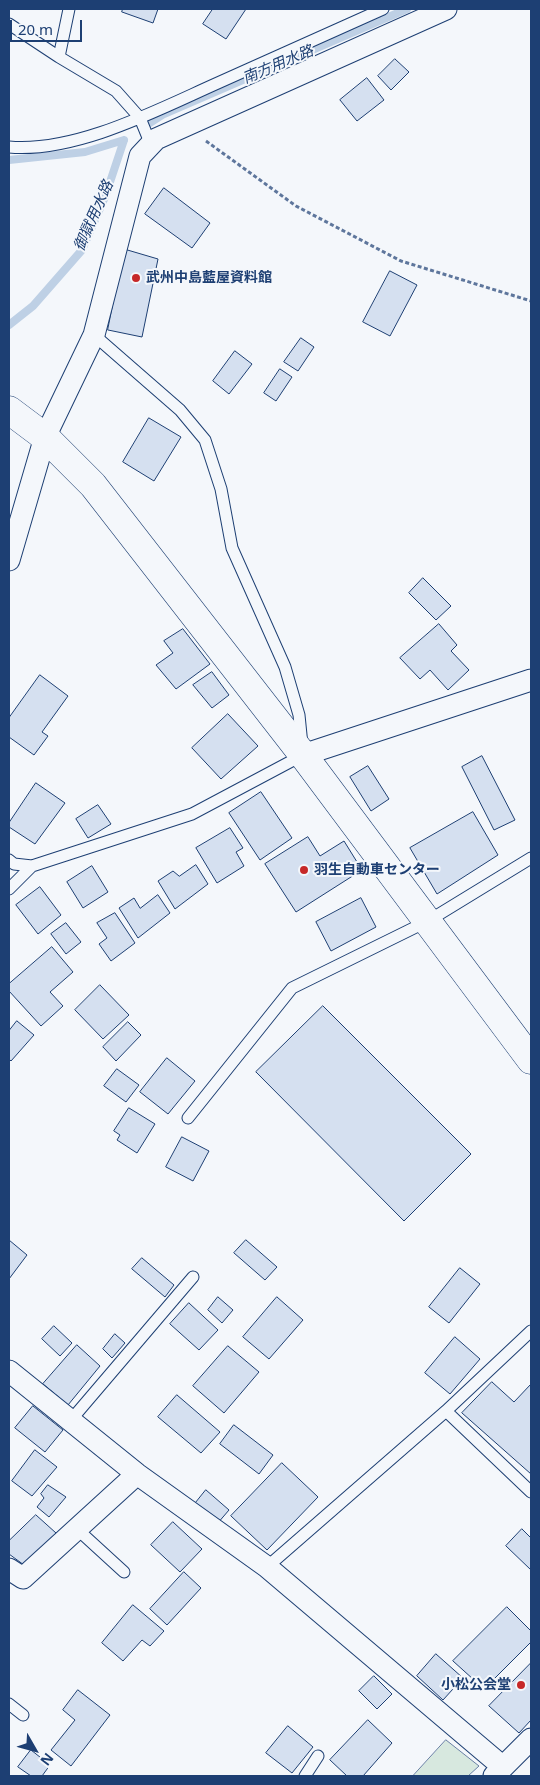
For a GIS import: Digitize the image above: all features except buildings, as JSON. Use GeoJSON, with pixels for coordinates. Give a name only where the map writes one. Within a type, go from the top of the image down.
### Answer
{"type":"FeatureCollection","features":[{"type":"Feature","properties":{"kind":"street"},"geometry":{"type":"LineString","coordinates":[[9,560],[44,437],[94,335],[140,156],[156,139],[446,9]]}},
{"type":"Feature","properties":{"kind":"street"},"geometry":{"type":"LineString","coordinates":[[9,410],[44,437],[93,485],[526,1048]]}},
{"type":"Feature","properties":{"kind":"street"},"geometry":{"type":"LineString","coordinates":[[302,755],[531,680]]}},
{"type":"Feature","properties":{"kind":"street"},"geometry":{"type":"LineString","coordinates":[[9,1371],[137,1474],[266,1568],[498,1772],[531,1739]]}},
{"type":"Feature","properties":{"kind":"street"},"geometry":{"type":"LineString","coordinates":[[9,1569],[23,1578],[137,1474]]}},
{"type":"Feature","properties":{"kind":"lane"},"geometry":{"type":"LineString","coordinates":[[59,58],[69,9]]}},
{"type":"Feature","properties":{"kind":"lane"},"geometry":{"type":"LineString","coordinates":[[9,147],[19,148],[74,141],[140,118],[383,9]]}},
{"type":"Feature","properties":{"kind":"lane"},"geometry":{"type":"LineString","coordinates":[[9,24],[59,58],[116,90],[140,118],[151,145]]}},
{"type":"Feature","properties":{"kind":"lane"},"geometry":{"type":"LineString","coordinates":[[9,860],[14,864],[32,866],[192,814],[302,755],[299,715],[285,667],[232,548],[221,489],[205,440],[180,410],[94,335]]}},
{"type":"Feature","properties":{"kind":"lane"},"geometry":{"type":"LineString","coordinates":[[188,1118],[292,988],[428,922],[531,858]]}},
{"type":"Feature","properties":{"kind":"lane"},"geometry":{"type":"LineString","coordinates":[[9,889],[32,866]]}},
{"type":"Feature","properties":{"kind":"lane"},"geometry":{"type":"LineString","coordinates":[[71,1420],[194,1277]]}},
{"type":"Feature","properties":{"kind":"lane"},"geometry":{"type":"LineString","coordinates":[[266,1568],[446,1411],[531,1331]]}},
{"type":"Feature","properties":{"kind":"lane"},"geometry":{"type":"LineString","coordinates":[[446,1411],[531,1492]]}},
{"type":"Feature","properties":{"kind":"lane"},"geometry":{"type":"LineString","coordinates":[[77,1529],[124,1572]]}},
{"type":"Feature","properties":{"kind":"lane"},"geometry":{"type":"LineString","coordinates":[[9,1704],[23,1715]]}},
{"type":"Feature","properties":{"kind":"lane"},"geometry":{"type":"LineString","coordinates":[[306,1776],[318,1756]]}},
{"type":"Feature","properties":{"kind":"path"},"geometry":{"type":"LineString","coordinates":[[185,126],[296,206],[401,261],[531,301]]}},
{"type":"Feature","properties":{"kind":"shaded area"},"geometry":{"type":"Polygon","coordinates":[[[446,1740],[479,1766],[468,1776],[413,1776],[446,1740]]]}},
{"type":"Feature","properties":{"kind":"waterway","name":"南方用水路"},"geometry":{"type":"LineString","coordinates":[[150,123],[164,114],[407,9]]}},
{"type":"Feature","properties":{"kind":"waterway","name":"南方用水路"},"geometry":{"type":"LineString","coordinates":[[9,160],[85,152],[124,140]]}},
{"type":"Feature","properties":{"kind":"waterway","name":"御獄用水路"},"geometry":{"type":"LineString","coordinates":[[9,325],[33,306],[82,250],[105,197],[124,140]]}},
{"type":"Feature","properties":{"kind":"place","name":"武州中島藍屋資料館"},"geometry":{"type":"Point","coordinates":[136,278]}},
{"type":"Feature","properties":{"kind":"place","name":"羽生自動車センター"},"geometry":{"type":"Point","coordinates":[304,870]}},
{"type":"Feature","properties":{"kind":"place","name":"小松公会堂"},"geometry":{"type":"Point","coordinates":[521,1685]}}]}
